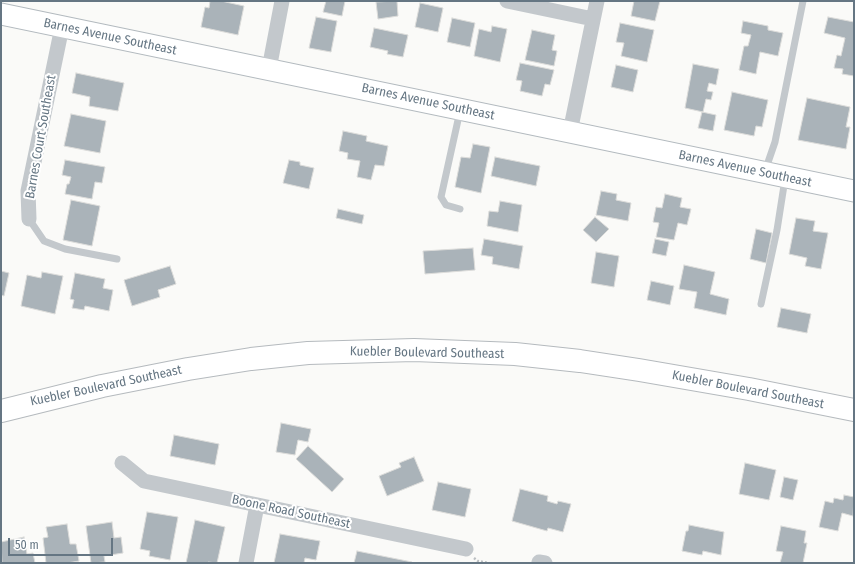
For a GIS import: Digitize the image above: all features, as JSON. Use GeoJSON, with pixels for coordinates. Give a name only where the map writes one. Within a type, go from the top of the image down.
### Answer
{"type":"FeatureCollection","features":[{"type":"Feature","properties":{"kind":"main road","name":"Kuebler Boulevard Southeast"},"geometry":{"type":"LineString","coordinates":[[1,411],[102,386],[188,369],[251,359],[308,353],[414,350],[515,354],[580,361],[749,389],[854,410]]}},
{"type":"Feature","properties":{"kind":"street"},"geometry":{"type":"LineString","coordinates":[[269,69],[282,1]]}},
{"type":"Feature","properties":{"kind":"street"},"geometry":{"type":"LineString","coordinates":[[507,1],[593,19]]}},
{"type":"Feature","properties":{"kind":"street"},"geometry":{"type":"LineString","coordinates":[[570,132],[597,1]]}},
{"type":"Feature","properties":{"kind":"street","name":"Barnes Avenue Southeast"},"geometry":{"type":"LineString","coordinates":[[1,14],[854,191]]}},
{"type":"Feature","properties":{"kind":"street","name":"Barnes Court Southeast"},"geometry":{"type":"LineString","coordinates":[[29,219],[28,191],[62,26]]}},
{"type":"Feature","properties":{"kind":"street","name":"Boone Road Southeast"},"geometry":{"type":"LineString","coordinates":[[122,463],[144,482],[466,549]]}},
{"type":"Feature","properties":{"kind":"street"},"geometry":{"type":"LineString","coordinates":[[246,563],[257,505]]}},
{"type":"Feature","properties":{"kind":"lane"},"geometry":{"type":"LineString","coordinates":[[764,173],[775,142],[803,1]]}},
{"type":"Feature","properties":{"kind":"lane"},"geometry":{"type":"LineString","coordinates":[[460,109],[441,197],[446,205],[460,209]]}},
{"type":"Feature","properties":{"kind":"lane"},"geometry":{"type":"LineString","coordinates":[[761,304],[777,230],[786,177]]}},
{"type":"Feature","properties":{"kind":"lane","name":"Barnes Court Southeast"},"geometry":{"type":"LineString","coordinates":[[29,219],[44,242],[65,249],[117,259]]}},
{"type":"Feature","properties":{"kind":"building"},"geometry":{"type":"Polygon","coordinates":[[[210,1],[221,1],[244,6],[238,35],[201,27],[205,7],[209,8],[210,1]]]}},
{"type":"Feature","properties":{"kind":"building"},"geometry":{"type":"Polygon","coordinates":[[[326,1],[345,1],[342,16],[323,12],[326,1]]]}},
{"type":"Feature","properties":{"kind":"building"},"geometry":{"type":"Polygon","coordinates":[[[397,1],[398,16],[378,19],[376,2],[397,1]]]}},
{"type":"Feature","properties":{"kind":"building"},"geometry":{"type":"Polygon","coordinates":[[[634,1],[660,1],[655,21],[631,16],[634,1]]]}},
{"type":"Feature","properties":{"kind":"building"},"geometry":{"type":"Polygon","coordinates":[[[420,3],[443,8],[438,32],[415,27],[420,3]]]}},
{"type":"Feature","properties":{"kind":"building"},"geometry":{"type":"Polygon","coordinates":[[[316,17],[337,21],[331,52],[309,48],[316,17]]]}},
{"type":"Feature","properties":{"kind":"building"},"geometry":{"type":"Polygon","coordinates":[[[828,17],[854,22],[854,76],[842,74],[843,69],[834,68],[837,55],[841,56],[845,38],[824,33],[828,17]]]}},
{"type":"Feature","properties":{"kind":"building"},"geometry":{"type":"Polygon","coordinates":[[[452,18],[475,23],[470,47],[447,42],[452,18]]]}},
{"type":"Feature","properties":{"kind":"building"},"geometry":{"type":"Polygon","coordinates":[[[743,21],[768,26],[768,30],[783,33],[778,56],[760,52],[756,74],[739,70],[744,46],[748,46],[751,35],[741,33],[743,21]]]}},
{"type":"Feature","properties":{"kind":"building"},"geometry":{"type":"Polygon","coordinates":[[[620,23],[654,30],[647,62],[621,56],[624,43],[616,42],[620,23]]]}},
{"type":"Feature","properties":{"kind":"building"},"geometry":{"type":"Polygon","coordinates":[[[492,26],[507,29],[500,62],[474,56],[479,29],[491,32],[492,26]]]}},
{"type":"Feature","properties":{"kind":"building"},"geometry":{"type":"Polygon","coordinates":[[[374,28],[408,35],[403,57],[387,54],[388,51],[370,47],[374,28]]]}},
{"type":"Feature","properties":{"kind":"building"},"geometry":{"type":"Polygon","coordinates":[[[532,30],[555,35],[552,50],[557,51],[554,66],[525,60],[532,30]]]}},
{"type":"Feature","properties":{"kind":"building"},"geometry":{"type":"Polygon","coordinates":[[[520,63],[554,70],[550,85],[545,84],[542,96],[520,91],[522,81],[516,80],[520,63]]]}},
{"type":"Feature","properties":{"kind":"building"},"geometry":{"type":"Polygon","coordinates":[[[693,64],[719,69],[716,85],[709,83],[707,91],[713,92],[711,100],[706,99],[703,112],[685,108],[693,64]]]}},
{"type":"Feature","properties":{"kind":"building"},"geometry":{"type":"Polygon","coordinates":[[[616,65],[638,70],[633,92],[611,87],[616,65]]]}},
{"type":"Feature","properties":{"kind":"building"},"geometry":{"type":"Polygon","coordinates":[[[76,73],[124,83],[118,111],[89,106],[90,97],[72,93],[76,73]]]}},
{"type":"Feature","properties":{"kind":"building"},"geometry":{"type":"Polygon","coordinates":[[[732,92],[768,100],[762,127],[756,126],[754,136],[724,130],[732,92]]]}},
{"type":"Feature","properties":{"kind":"building"},"geometry":{"type":"Polygon","coordinates":[[[807,98],[850,107],[846,127],[850,127],[846,149],[798,140],[807,98]]]}},
{"type":"Feature","properties":{"kind":"building"},"geometry":{"type":"Polygon","coordinates":[[[702,112],[716,115],[713,131],[698,128],[702,112]]]}},
{"type":"Feature","properties":{"kind":"building"},"geometry":{"type":"Polygon","coordinates":[[[71,114],[106,121],[100,153],[64,146],[71,114]]]}},
{"type":"Feature","properties":{"kind":"building"},"geometry":{"type":"Polygon","coordinates":[[[343,131],[367,136],[366,141],[388,146],[384,166],[375,165],[371,180],[357,177],[360,161],[347,159],[348,153],[339,151],[343,131]]]}},
{"type":"Feature","properties":{"kind":"building"},"geometry":{"type":"Polygon","coordinates":[[[473,144],[490,147],[481,193],[455,187],[461,157],[470,158],[473,144]]]}},
{"type":"Feature","properties":{"kind":"building"},"geometry":{"type":"Polygon","coordinates":[[[495,157],[540,166],[536,186],[491,176],[495,157]]]}},
{"type":"Feature","properties":{"kind":"building"},"geometry":{"type":"Polygon","coordinates":[[[65,160],[105,167],[102,183],[95,182],[92,199],[65,194],[67,184],[69,184],[71,177],[62,175],[65,160]]]}},
{"type":"Feature","properties":{"kind":"building"},"geometry":{"type":"Polygon","coordinates":[[[289,160],[300,162],[300,165],[314,168],[309,189],[283,183],[289,160]]]}},
{"type":"Feature","properties":{"kind":"building"},"geometry":{"type":"Polygon","coordinates":[[[601,191],[617,194],[616,200],[631,203],[628,221],[596,215],[601,191]]]}},
{"type":"Feature","properties":{"kind":"building"},"geometry":{"type":"Polygon","coordinates":[[[665,194],[682,198],[680,207],[691,209],[687,225],[678,223],[674,240],[656,237],[659,223],[653,222],[656,207],[662,208],[665,194]]]}},
{"type":"Feature","properties":{"kind":"building"},"geometry":{"type":"Polygon","coordinates":[[[71,200],[100,206],[92,246],[63,240],[71,200]]]}},
{"type":"Feature","properties":{"kind":"building"},"geometry":{"type":"Polygon","coordinates":[[[500,201],[522,205],[518,232],[487,226],[489,211],[498,212],[500,201]]]}},
{"type":"Feature","properties":{"kind":"building"},"geometry":{"type":"Polygon","coordinates":[[[338,209],[364,215],[362,224],[336,218],[338,209]]]}},
{"type":"Feature","properties":{"kind":"building"},"geometry":{"type":"Polygon","coordinates":[[[595,217],[609,229],[596,242],[583,230],[595,217]]]}},
{"type":"Feature","properties":{"kind":"building"},"geometry":{"type":"Polygon","coordinates":[[[796,218],[815,221],[813,231],[828,233],[821,269],[805,266],[807,258],[789,254],[796,218]]]}},
{"type":"Feature","properties":{"kind":"building"},"geometry":{"type":"Polygon","coordinates":[[[756,229],[772,233],[766,263],[750,259],[756,229]]]}},
{"type":"Feature","properties":{"kind":"building"},"geometry":{"type":"Polygon","coordinates":[[[484,239],[523,246],[519,269],[492,264],[493,257],[481,255],[484,239]]]}},
{"type":"Feature","properties":{"kind":"building"},"geometry":{"type":"Polygon","coordinates":[[[655,239],[669,242],[666,256],[652,253],[655,239]]]}},
{"type":"Feature","properties":{"kind":"building"},"geometry":{"type":"Polygon","coordinates":[[[473,248],[475,270],[425,274],[423,251],[473,248]]]}},
{"type":"Feature","properties":{"kind":"building"},"geometry":{"type":"Polygon","coordinates":[[[596,252],[619,256],[614,287],[591,283],[596,252]]]}},
{"type":"Feature","properties":{"kind":"building"},"geometry":{"type":"Polygon","coordinates":[[[684,265],[715,272],[710,294],[729,299],[726,315],[694,308],[697,292],[679,289],[684,265]]]}},
{"type":"Feature","properties":{"kind":"building"},"geometry":{"type":"Polygon","coordinates":[[[170,266],[176,284],[158,290],[160,297],[132,306],[124,280],[170,266]]]}},
{"type":"Feature","properties":{"kind":"building"},"geometry":{"type":"Polygon","coordinates":[[[1,271],[9,273],[4,296],[1,295],[1,271]]]}},
{"type":"Feature","properties":{"kind":"building"},"geometry":{"type":"Polygon","coordinates":[[[42,272],[63,276],[55,314],[21,306],[27,275],[41,278],[42,272]]]}},
{"type":"Feature","properties":{"kind":"building"},"geometry":{"type":"Polygon","coordinates":[[[75,273],[105,279],[103,288],[113,290],[109,311],[85,306],[84,310],[72,308],[74,300],[70,299],[75,273]]]}},
{"type":"Feature","properties":{"kind":"building"},"geometry":{"type":"Polygon","coordinates":[[[651,281],[674,286],[670,305],[647,300],[651,281]]]}},
{"type":"Feature","properties":{"kind":"building"},"geometry":{"type":"Polygon","coordinates":[[[781,308],[811,314],[807,333],[777,327],[781,308]]]}},
{"type":"Feature","properties":{"kind":"building"},"geometry":{"type":"Polygon","coordinates":[[[281,423],[311,429],[308,442],[298,440],[295,455],[276,452],[281,423]]]}},
{"type":"Feature","properties":{"kind":"building"},"geometry":{"type":"Polygon","coordinates":[[[174,435],[219,444],[215,465],[170,456],[174,435]]]}},
{"type":"Feature","properties":{"kind":"building"},"geometry":{"type":"Polygon","coordinates":[[[308,446],[344,479],[332,492],[296,459],[308,446]]]}},
{"type":"Feature","properties":{"kind":"building"},"geometry":{"type":"Polygon","coordinates":[[[414,457],[424,481],[387,496],[379,476],[401,467],[399,463],[414,457]]]}},
{"type":"Feature","properties":{"kind":"building"},"geometry":{"type":"Polygon","coordinates":[[[745,463],[776,470],[769,500],[739,494],[745,463]]]}},
{"type":"Feature","properties":{"kind":"building"},"geometry":{"type":"Polygon","coordinates":[[[784,477],[798,480],[793,500],[780,497],[784,477]]]}},
{"type":"Feature","properties":{"kind":"building"},"geometry":{"type":"Polygon","coordinates":[[[438,482],[471,489],[465,517],[432,510],[438,482]]]}},
{"type":"Feature","properties":{"kind":"building"},"geometry":{"type":"Polygon","coordinates":[[[520,489],[548,496],[547,501],[557,504],[558,501],[571,504],[563,532],[548,528],[547,531],[512,521],[520,489]]]}},
{"type":"Feature","properties":{"kind":"building"},"geometry":{"type":"Polygon","coordinates":[[[844,495],[854,497],[853,516],[842,513],[838,531],[819,527],[825,501],[833,503],[834,498],[843,500],[844,495]]]}},
{"type":"Feature","properties":{"kind":"building"},"geometry":{"type":"Polygon","coordinates":[[[147,512],[178,517],[170,560],[149,556],[150,551],[140,549],[147,512]]]}},
{"type":"Feature","properties":{"kind":"building"},"geometry":{"type":"Polygon","coordinates":[[[195,520],[225,527],[217,563],[186,563],[195,520]]]}},
{"type":"Feature","properties":{"kind":"building"},"geometry":{"type":"Polygon","coordinates":[[[112,522],[114,538],[121,537],[123,553],[104,556],[105,562],[91,563],[86,526],[112,522]]]}},
{"type":"Feature","properties":{"kind":"building"},"geometry":{"type":"Polygon","coordinates":[[[67,524],[70,544],[76,544],[79,561],[67,563],[46,563],[43,538],[48,537],[46,527],[67,524]]]}},
{"type":"Feature","properties":{"kind":"building"},"geometry":{"type":"Polygon","coordinates":[[[689,525],[724,532],[721,555],[703,551],[702,555],[682,551],[686,531],[688,531],[689,525]]]}},
{"type":"Feature","properties":{"kind":"building"},"geometry":{"type":"Polygon","coordinates":[[[781,526],[806,531],[804,543],[807,543],[803,563],[780,563],[783,552],[776,551],[781,526]]]}},
{"type":"Feature","properties":{"kind":"building"},"geometry":{"type":"Polygon","coordinates":[[[280,534],[320,541],[316,560],[305,558],[304,563],[274,563],[280,534]]]}},
{"type":"Feature","properties":{"kind":"building"},"geometry":{"type":"Polygon","coordinates":[[[24,537],[27,554],[33,553],[35,563],[2,563],[1,542],[24,537]]]}},
{"type":"Feature","properties":{"kind":"building"},"geometry":{"type":"Polygon","coordinates":[[[357,551],[412,562],[412,563],[354,563],[357,551]]]}}]}
